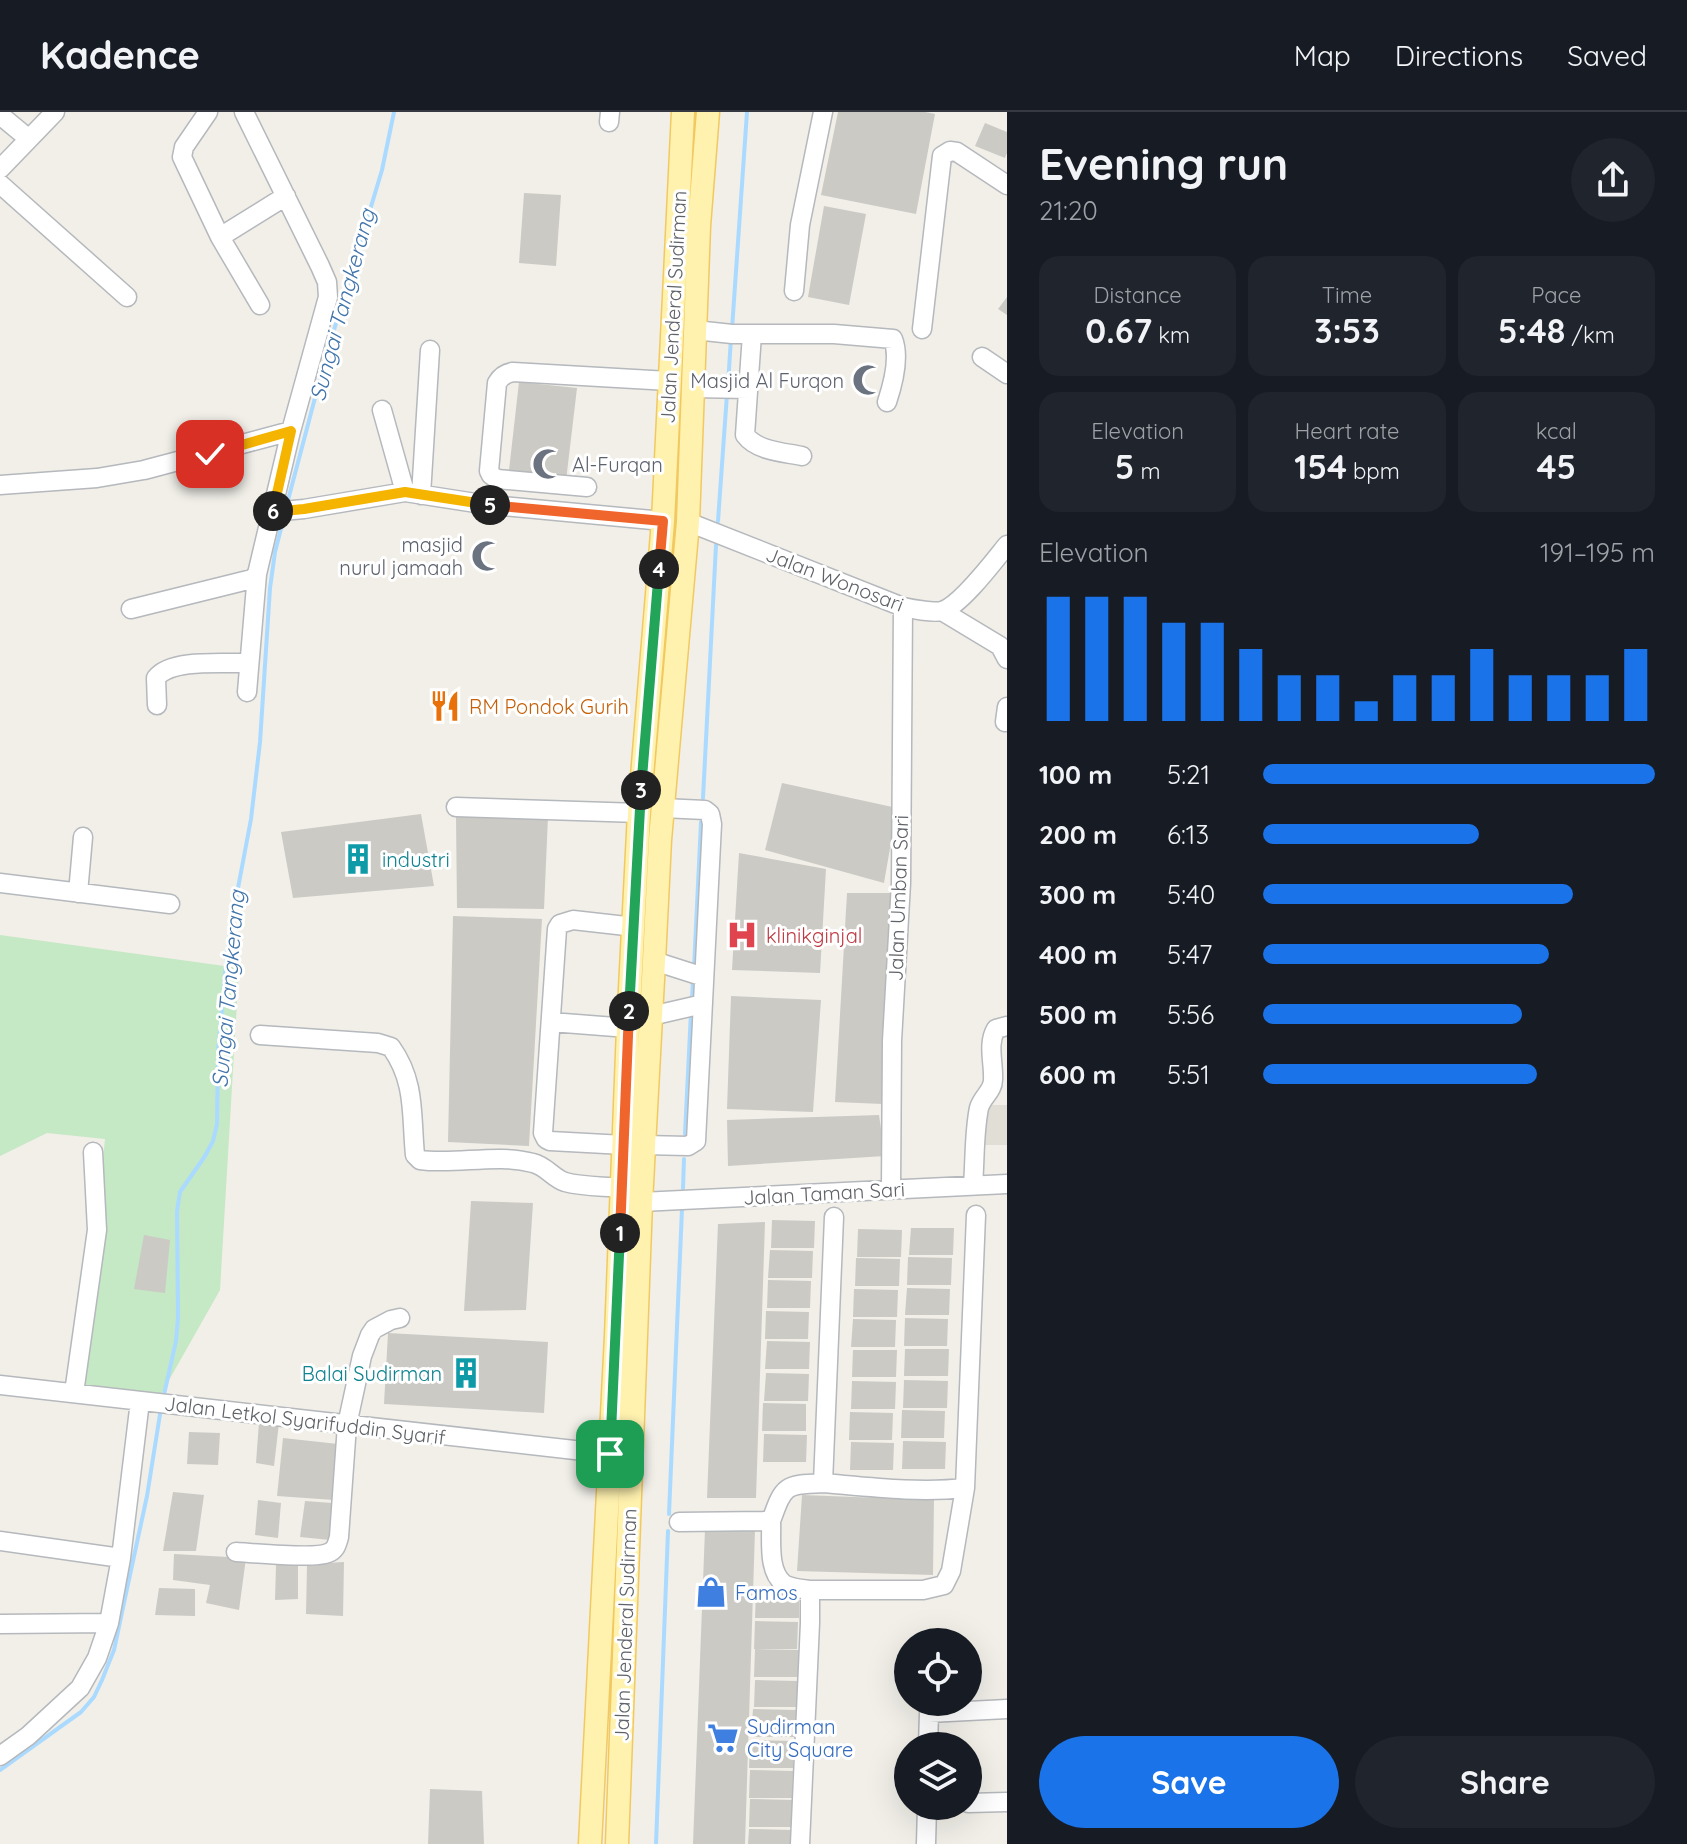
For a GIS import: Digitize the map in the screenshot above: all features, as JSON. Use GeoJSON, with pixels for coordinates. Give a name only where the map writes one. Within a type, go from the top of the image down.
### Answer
{"type":"FeatureCollection","features":[{"type":"Feature","properties":{"kind":"main road","name":"Jalan Jenderal Sudirman"},"geometry":{"type":"LineString","coordinates":[[617,1844],[641,1202],[634,1145],[628,1028],[639,813],[663,521],[683,112]]}},
{"type":"Feature","properties":{"kind":"main road","name":"Jalan Jenderal Sudirman"},"geometry":{"type":"LineString","coordinates":[[590,1844],[622,1188],[634,1145],[651,1016],[663,808],[688,522],[702,388],[715,333],[699,226],[708,112]]}},
{"type":"Feature","properties":{"kind":"street"},"geometry":{"type":"LineString","coordinates":[[0,169],[55,112]]}},
{"type":"Feature","properties":{"kind":"street"},"geometry":{"type":"LineString","coordinates":[[208,112],[181,154],[220,237],[260,305]]}},
{"type":"Feature","properties":{"kind":"street"},"geometry":{"type":"LineString","coordinates":[[244,112],[320,266],[328,292],[257,574],[247,692]]}},
{"type":"Feature","properties":{"kind":"street"},"geometry":{"type":"LineString","coordinates":[[794,291],[800,225],[823,112]]}},
{"type":"Feature","properties":{"kind":"street"},"geometry":{"type":"LineString","coordinates":[[0,115],[29,139]]}},
{"type":"Feature","properties":{"kind":"street"},"geometry":{"type":"LineString","coordinates":[[922,329],[942,156],[950,151],[957,152],[1007,185]]}},
{"type":"Feature","properties":{"kind":"street"},"geometry":{"type":"LineString","coordinates":[[0,184],[127,297]]}},
{"type":"Feature","properties":{"kind":"street"},"geometry":{"type":"LineString","coordinates":[[220,237],[286,196]]}},
{"type":"Feature","properties":{"kind":"street"},"geometry":{"type":"LineString","coordinates":[[715,333],[834,334],[893,339],[896,344],[893,384],[887,402]]}},
{"type":"Feature","properties":{"kind":"street"},"geometry":{"type":"LineString","coordinates":[[752,334],[739,389],[745,435],[751,443],[764,448],[802,456]]}},
{"type":"Feature","properties":{"kind":"street"},"geometry":{"type":"LineString","coordinates":[[413,494],[430,350]]}},
{"type":"Feature","properties":{"kind":"street"},"geometry":{"type":"LineString","coordinates":[[982,357],[1007,374]]}},
{"type":"Feature","properties":{"kind":"street"},"geometry":{"type":"LineString","coordinates":[[587,487],[497,479],[491,475],[499,378],[513,372],[669,381]]}},
{"type":"Feature","properties":{"kind":"street"},"geometry":{"type":"LineString","coordinates":[[702,388],[739,389]]}},
{"type":"Feature","properties":{"kind":"street"},"geometry":{"type":"LineString","coordinates":[[382,410],[413,494]]}},
{"type":"Feature","properties":{"kind":"street"},"geometry":{"type":"LineString","coordinates":[[0,485],[97,478],[144,470],[291,431]]}},
{"type":"Feature","properties":{"kind":"street"},"geometry":{"type":"LineString","coordinates":[[272,512],[413,494],[482,504],[663,521]]}},
{"type":"Feature","properties":{"kind":"street","name":"Jalan Wonosari"},"geometry":{"type":"LineString","coordinates":[[688,522],[903,607],[942,611]]}},
{"type":"Feature","properties":{"kind":"street"},"geometry":{"type":"LineString","coordinates":[[1007,545],[964,595],[942,611],[1000,646],[1007,659]]}},
{"type":"Feature","properties":{"kind":"street"},"geometry":{"type":"LineString","coordinates":[[131,609],[252,579],[257,574]]}},
{"type":"Feature","properties":{"kind":"street","name":"Jalan Umban Sari"},"geometry":{"type":"LineString","coordinates":[[891,1189],[892,1041],[901,883],[903,607]]}},
{"type":"Feature","properties":{"kind":"street"},"geometry":{"type":"LineString","coordinates":[[157,705],[156,678],[163,671],[188,664],[249,663]]}},
{"type":"Feature","properties":{"kind":"street"},"geometry":{"type":"LineString","coordinates":[[456,807],[639,813]]}},
{"type":"Feature","properties":{"kind":"street"},"geometry":{"type":"LineString","coordinates":[[635,927],[573,920],[560,924],[557,929],[544,1136],[550,1141],[688,1146],[696,1141],[695,1006],[711,819],[705,810],[663,808]]}},
{"type":"Feature","properties":{"kind":"street"},"geometry":{"type":"LineString","coordinates":[[78,893],[83,837]]}},
{"type":"Feature","properties":{"kind":"street"},"geometry":{"type":"LineString","coordinates":[[0,883],[170,904]]}},
{"type":"Feature","properties":{"kind":"street"},"geometry":{"type":"LineString","coordinates":[[654,961],[697,975]]}},
{"type":"Feature","properties":{"kind":"street"},"geometry":{"type":"LineString","coordinates":[[651,1016],[695,1006]]}},
{"type":"Feature","properties":{"kind":"street"},"geometry":{"type":"LineString","coordinates":[[551,1022],[628,1028]]}},
{"type":"Feature","properties":{"kind":"street"},"geometry":{"type":"LineString","coordinates":[[973,1185],[980,1105],[992,1088],[992,1039],[996,1029],[1007,1026]]}},
{"type":"Feature","properties":{"kind":"street"},"geometry":{"type":"LineString","coordinates":[[260,1035],[378,1043],[391,1047],[407,1078],[415,1155],[420,1160],[534,1163],[566,1182],[622,1188]]}},
{"type":"Feature","properties":{"kind":"street"},"geometry":{"type":"LineString","coordinates":[[74,1393],[97,1230],[93,1152]]}},
{"type":"Feature","properties":{"kind":"street","name":"Jalan Taman Sari"},"geometry":{"type":"LineString","coordinates":[[641,1202],[1007,1184]]}},
{"type":"Feature","properties":{"kind":"street"},"geometry":{"type":"LineString","coordinates":[[965,1488],[946,1490],[823,1483],[788,1487],[781,1493],[771,1521],[772,1561],[778,1577],[790,1586],[810,1590],[923,1590],[944,1585],[951,1571],[965,1488],[976,1215]]}},
{"type":"Feature","properties":{"kind":"street"},"geometry":{"type":"LineString","coordinates":[[823,1483],[834,1217]]}},
{"type":"Feature","properties":{"kind":"street"},"geometry":{"type":"LineString","coordinates":[[236,1552],[321,1555],[334,1549],[339,1537],[347,1425],[362,1356],[370,1335],[381,1324],[400,1318]]}},
{"type":"Feature","properties":{"kind":"street","name":"Jalan Letkol Syarifuddin Syarif"},"geometry":{"type":"LineString","coordinates":[[0,1385],[610,1454]]}},
{"type":"Feature","properties":{"kind":"street"},"geometry":{"type":"LineString","coordinates":[[0,1756],[28,1736],[80,1688],[97,1658],[109,1623],[121,1558],[143,1401]]}},
{"type":"Feature","properties":{"kind":"street"},"geometry":{"type":"LineString","coordinates":[[679,1522],[771,1521]]}},
{"type":"Feature","properties":{"kind":"street"},"geometry":{"type":"LineString","coordinates":[[0,1541],[121,1558]]}},
{"type":"Feature","properties":{"kind":"street"},"geometry":{"type":"LineString","coordinates":[[800,1844],[810,1590]]}},
{"type":"Feature","properties":{"kind":"street"},"geometry":{"type":"LineString","coordinates":[[0,1624],[109,1623]]}},
{"type":"Feature","properties":{"kind":"street"},"geometry":{"type":"LineString","coordinates":[[928,1732],[929,1713],[1007,1709]]}},
{"type":"Feature","properties":{"kind":"street"},"geometry":{"type":"LineString","coordinates":[[982,1803],[1007,1802]]}},
{"type":"Feature","properties":{"kind":"street"},"geometry":{"type":"LineString","coordinates":[[926,1844],[927,1820]]}},
{"type":"Feature","properties":{"kind":"shaded area"},"geometry":{"type":"Polygon","coordinates":[[[984,1105],[1007,1105],[1007,1145],[985,1145],[984,1105]]]}},
{"type":"Feature","properties":{"kind":"green space"},"geometry":{"type":"Polygon","coordinates":[[[0,935],[239,968],[220,1290],[160,1396],[81,1386],[105,1139],[47,1133],[0,1156],[0,935]]]}},
{"type":"Feature","properties":{"kind":"building"},"geometry":{"type":"Polygon","coordinates":[[[838,112],[935,114],[916,214],[821,195],[838,112]]]}},
{"type":"Feature","properties":{"kind":"building"},"geometry":{"type":"Polygon","coordinates":[[[985,123],[1007,132],[1005,158],[975,146],[985,123]]]}},
{"type":"Feature","properties":{"kind":"building"},"geometry":{"type":"Polygon","coordinates":[[[524,193],[561,195],[556,266],[519,263],[524,193]]]}},
{"type":"Feature","properties":{"kind":"building"},"geometry":{"type":"Polygon","coordinates":[[[824,206],[866,214],[849,305],[808,297],[824,206]]]}},
{"type":"Feature","properties":{"kind":"building"},"geometry":{"type":"Polygon","coordinates":[[[1007,297],[1007,315],[998,309],[1007,297]]]}},
{"type":"Feature","properties":{"kind":"building"},"geometry":{"type":"Polygon","coordinates":[[[519,382],[577,388],[566,481],[508,479],[519,382]]]}},
{"type":"Feature","properties":{"kind":"building"},"geometry":{"type":"Polygon","coordinates":[[[782,783],[897,808],[884,883],[765,850],[782,783]]]}},
{"type":"Feature","properties":{"kind":"building","name":"industri"},"geometry":{"type":"Polygon","coordinates":[[[421,814],[434,886],[293,898],[281,832],[421,814]]]}},
{"type":"Feature","properties":{"kind":"building"},"geometry":{"type":"Polygon","coordinates":[[[548,816],[544,909],[457,908],[456,817],[548,816]]]}},
{"type":"Feature","properties":{"kind":"building"},"geometry":{"type":"Polygon","coordinates":[[[739,853],[826,869],[820,973],[732,970],[739,853]]]}},
{"type":"Feature","properties":{"kind":"building"},"geometry":{"type":"Polygon","coordinates":[[[847,893],[891,893],[883,1104],[835,1102],[847,893]]]}},
{"type":"Feature","properties":{"kind":"building"},"geometry":{"type":"Polygon","coordinates":[[[453,916],[542,919],[529,1146],[448,1142],[453,916]]]}},
{"type":"Feature","properties":{"kind":"building"},"geometry":{"type":"Polygon","coordinates":[[[731,996],[821,1000],[813,1112],[727,1109],[731,996]]]}},
{"type":"Feature","properties":{"kind":"building"},"geometry":{"type":"Polygon","coordinates":[[[879,1115],[885,1156],[728,1166],[727,1120],[879,1115]]]}},
{"type":"Feature","properties":{"kind":"building"},"geometry":{"type":"Polygon","coordinates":[[[471,1201],[533,1203],[526,1310],[464,1311],[471,1201]]]}},
{"type":"Feature","properties":{"kind":"building"},"geometry":{"type":"Polygon","coordinates":[[[772,1220],[815,1221],[814,1248],[771,1248],[772,1220]]]}},
{"type":"Feature","properties":{"kind":"building"},"geometry":{"type":"Polygon","coordinates":[[[765,1222],[756,1498],[707,1498],[718,1224],[765,1222]]]}},
{"type":"Feature","properties":{"kind":"building"},"geometry":{"type":"Polygon","coordinates":[[[911,1228],[954,1228],[953,1255],[909,1255],[911,1228]]]}},
{"type":"Feature","properties":{"kind":"building"},"geometry":{"type":"Polygon","coordinates":[[[858,1229],[902,1230],[901,1257],[857,1257],[858,1229]]]}},
{"type":"Feature","properties":{"kind":"building"},"geometry":{"type":"Polygon","coordinates":[[[144,1235],[170,1240],[165,1293],[134,1289],[144,1235]]]}},
{"type":"Feature","properties":{"kind":"building"},"geometry":{"type":"Polygon","coordinates":[[[770,1250],[813,1251],[812,1278],[768,1278],[770,1250]]]}},
{"type":"Feature","properties":{"kind":"building"},"geometry":{"type":"Polygon","coordinates":[[[908,1257],[952,1258],[951,1285],[907,1285],[908,1257]]]}},
{"type":"Feature","properties":{"kind":"building"},"geometry":{"type":"Polygon","coordinates":[[[856,1258],[900,1259],[899,1286],[855,1286],[856,1258]]]}},
{"type":"Feature","properties":{"kind":"building"},"geometry":{"type":"Polygon","coordinates":[[[768,1280],[811,1281],[810,1308],[767,1308],[768,1280]]]}},
{"type":"Feature","properties":{"kind":"building"},"geometry":{"type":"Polygon","coordinates":[[[907,1288],[950,1289],[949,1315],[905,1315],[907,1288]]]}},
{"type":"Feature","properties":{"kind":"building"},"geometry":{"type":"Polygon","coordinates":[[[854,1289],[898,1290],[897,1317],[853,1317],[854,1289]]]}},
{"type":"Feature","properties":{"kind":"building"},"geometry":{"type":"Polygon","coordinates":[[[766,1311],[809,1312],[808,1339],[765,1339],[766,1311]]]}},
{"type":"Feature","properties":{"kind":"building"},"geometry":{"type":"Polygon","coordinates":[[[905,1318],[948,1319],[947,1346],[904,1346],[905,1318]]]}},
{"type":"Feature","properties":{"kind":"building"},"geometry":{"type":"Polygon","coordinates":[[[853,1319],[896,1320],[895,1347],[851,1347],[853,1319]]]}},
{"type":"Feature","properties":{"kind":"building","name":"Balai Sudirman"},"geometry":{"type":"Polygon","coordinates":[[[388,1333],[548,1342],[544,1413],[384,1404],[388,1333]]]}},
{"type":"Feature","properties":{"kind":"building"},"geometry":{"type":"Polygon","coordinates":[[[767,1341],[810,1342],[809,1369],[765,1369],[767,1341]]]}},
{"type":"Feature","properties":{"kind":"building"},"geometry":{"type":"Polygon","coordinates":[[[905,1349],[949,1349],[948,1376],[904,1376],[905,1349]]]}},
{"type":"Feature","properties":{"kind":"building"},"geometry":{"type":"Polygon","coordinates":[[[853,1350],[897,1350],[896,1377],[852,1377],[853,1350]]]}},
{"type":"Feature","properties":{"kind":"building"},"geometry":{"type":"Polygon","coordinates":[[[766,1373],[809,1374],[808,1401],[764,1401],[766,1373]]]}},
{"type":"Feature","properties":{"kind":"building"},"geometry":{"type":"Polygon","coordinates":[[[904,1380],[948,1381],[947,1408],[903,1408],[904,1380]]]}},
{"type":"Feature","properties":{"kind":"building"},"geometry":{"type":"Polygon","coordinates":[[[852,1381],[896,1382],[895,1409],[851,1409],[852,1381]]]}},
{"type":"Feature","properties":{"kind":"building"},"geometry":{"type":"Polygon","coordinates":[[[763,1403],[806,1404],[806,1431],[762,1431],[763,1403]]]}},
{"type":"Feature","properties":{"kind":"building"},"geometry":{"type":"Polygon","coordinates":[[[902,1410],[945,1411],[944,1438],[901,1438],[902,1410]]]}},
{"type":"Feature","properties":{"kind":"building"},"geometry":{"type":"Polygon","coordinates":[[[850,1412],[893,1413],[892,1440],[849,1440],[850,1412]]]}},
{"type":"Feature","properties":{"kind":"building"},"geometry":{"type":"Polygon","coordinates":[[[259,1422],[279,1423],[274,1466],[256,1463],[259,1422]]]}},
{"type":"Feature","properties":{"kind":"building"},"geometry":{"type":"Polygon","coordinates":[[[189,1432],[220,1433],[218,1465],[187,1464],[189,1432]]]}},
{"type":"Feature","properties":{"kind":"building"},"geometry":{"type":"Polygon","coordinates":[[[764,1434],[807,1435],[806,1462],[763,1462],[764,1434]]]}},
{"type":"Feature","properties":{"kind":"building"},"geometry":{"type":"Polygon","coordinates":[[[283,1438],[338,1444],[334,1500],[277,1496],[283,1438]]]}},
{"type":"Feature","properties":{"kind":"building"},"geometry":{"type":"Polygon","coordinates":[[[903,1441],[946,1442],[945,1469],[902,1469],[903,1441]]]}},
{"type":"Feature","properties":{"kind":"building"},"geometry":{"type":"Polygon","coordinates":[[[851,1442],[894,1443],[893,1470],[850,1470],[851,1442]]]}},
{"type":"Feature","properties":{"kind":"building"},"geometry":{"type":"Polygon","coordinates":[[[173,1492],[204,1495],[196,1551],[163,1551],[173,1492]]]}},
{"type":"Feature","properties":{"kind":"building"},"geometry":{"type":"Polygon","coordinates":[[[802,1495],[934,1500],[933,1575],[797,1571],[802,1495]]]}},
{"type":"Feature","properties":{"kind":"building"},"geometry":{"type":"Polygon","coordinates":[[[258,1500],[281,1503],[278,1538],[255,1535],[258,1500]]]}},
{"type":"Feature","properties":{"kind":"building"},"geometry":{"type":"Polygon","coordinates":[[[305,1501],[332,1503],[330,1540],[300,1537],[305,1501]]]}},
{"type":"Feature","properties":{"kind":"building"},"geometry":{"type":"Polygon","coordinates":[[[705,1529],[755,1530],[745,1844],[693,1844],[705,1529]]]}},
{"type":"Feature","properties":{"kind":"building"},"geometry":{"type":"Polygon","coordinates":[[[174,1554],[246,1558],[239,1610],[206,1603],[210,1585],[173,1580],[174,1554]]]}},
{"type":"Feature","properties":{"kind":"building"},"geometry":{"type":"Polygon","coordinates":[[[344,1562],[343,1616],[306,1614],[307,1564],[344,1562]]]}},
{"type":"Feature","properties":{"kind":"building"},"geometry":{"type":"Polygon","coordinates":[[[298,1563],[298,1599],[275,1600],[276,1565],[298,1563]]]}},
{"type":"Feature","properties":{"kind":"building"},"geometry":{"type":"Polygon","coordinates":[[[159,1588],[195,1589],[195,1616],[155,1615],[159,1588]]]}},
{"type":"Feature","properties":{"kind":"building"},"geometry":{"type":"Polygon","coordinates":[[[756,1590],[799,1591],[799,1618],[755,1618],[756,1590]]]}},
{"type":"Feature","properties":{"kind":"building"},"geometry":{"type":"Polygon","coordinates":[[[755,1621],[798,1622],[797,1649],[754,1649],[755,1621]]]}},
{"type":"Feature","properties":{"kind":"building"},"geometry":{"type":"Polygon","coordinates":[[[755,1649],[799,1650],[798,1677],[754,1677],[755,1649]]]}},
{"type":"Feature","properties":{"kind":"building"},"geometry":{"type":"Polygon","coordinates":[[[755,1680],[798,1681],[797,1707],[754,1707],[755,1680]]]}},
{"type":"Feature","properties":{"kind":"building"},"geometry":{"type":"Polygon","coordinates":[[[753,1709],[796,1710],[795,1737],[751,1737],[753,1709]]]}},
{"type":"Feature","properties":{"kind":"building"},"geometry":{"type":"Polygon","coordinates":[[[750,1740],[794,1741],[793,1768],[749,1768],[750,1740]]]}},
{"type":"Feature","properties":{"kind":"building"},"geometry":{"type":"Polygon","coordinates":[[[750,1770],[793,1771],[792,1798],[749,1798],[750,1770]]]}},
{"type":"Feature","properties":{"kind":"building"},"geometry":{"type":"Polygon","coordinates":[[[430,1789],[482,1791],[484,1844],[428,1844],[430,1789]]]}},
{"type":"Feature","properties":{"kind":"building"},"geometry":{"type":"Polygon","coordinates":[[[750,1799],[793,1800],[792,1827],[749,1827],[750,1799]]]}},
{"type":"Feature","properties":{"kind":"building"},"geometry":{"type":"Polygon","coordinates":[[[749,1829],[792,1830],[792,1844],[748,1844],[749,1829]]]}},
{"type":"Feature","properties":{"kind":"waterway","name":"Sungai Tangkerang"},"geometry":{"type":"LineString","coordinates":[[287,504],[325,360],[382,170],[394,112]]}},
{"type":"Feature","properties":{"kind":"waterway"},"geometry":{"type":"LineString","coordinates":[[732,329],[747,112]]}},
{"type":"Feature","properties":{"kind":"waterway"},"geometry":{"type":"LineString","coordinates":[[728,385],[731,338]]}},
{"type":"Feature","properties":{"kind":"waterway"},"geometry":{"type":"LineString","coordinates":[[718,521],[727,394]]}},
{"type":"Feature","properties":{"kind":"waterway","name":"Sungai Tangkerang"},"geometry":{"type":"LineString","coordinates":[[163,1399],[178,1317],[177,1211],[180,1192],[205,1156],[217,1124],[218,1052],[227,953],[251,819],[260,742],[270,588],[284,517]]}},
{"type":"Feature","properties":{"kind":"waterway"},"geometry":{"type":"LineString","coordinates":[[703,798],[716,545]]}},
{"type":"Feature","properties":{"kind":"waterway"},"geometry":{"type":"LineString","coordinates":[[694,968],[701,822]]}},
{"type":"Feature","properties":{"kind":"waterway"},"geometry":{"type":"LineString","coordinates":[[692,999],[693,980]]}},
{"type":"Feature","properties":{"kind":"waterway"},"geometry":{"type":"LineString","coordinates":[[685,1134],[691,1012]]}},
{"type":"Feature","properties":{"kind":"waterway"},"geometry":{"type":"LineString","coordinates":[[683,1188],[684,1159]]}},
{"type":"Feature","properties":{"kind":"waterway"},"geometry":{"type":"LineString","coordinates":[[669,1514],[682,1209]]}},
{"type":"Feature","properties":{"kind":"waterway","name":"Sungai Tangkerang"},"geometry":{"type":"LineString","coordinates":[[0,1770],[81,1712],[94,1697],[102,1680],[114,1650],[147,1496],[161,1408]]}},
{"type":"Feature","properties":{"kind":"waterway"},"geometry":{"type":"LineString","coordinates":[[656,1844],[668,1531]]}},
{"type":"Feature","properties":{"kind":"place","name":"Masjid Al Furqon"},"geometry":{"type":"Point","coordinates":[868,380]}},
{"type":"Feature","properties":{"kind":"place","name":"Al-Furqan"},"geometry":{"type":"Point","coordinates":[548,464]}},
{"type":"Feature","properties":{"kind":"place","name":"masjid nurul jamaah"},"geometry":{"type":"Point","coordinates":[487,556]}},
{"type":"Feature","properties":{"kind":"place","name":"RM Pondok Gurih"},"geometry":{"type":"Point","coordinates":[445,706]}},
{"type":"Feature","properties":{"kind":"place","name":"industri"},"geometry":{"type":"Point","coordinates":[358,859]}},
{"type":"Feature","properties":{"kind":"place","name":"klinikginjal"},"geometry":{"type":"Point","coordinates":[742,935]}},
{"type":"Feature","properties":{"kind":"place","name":"Balai Sudirman"},"geometry":{"type":"Point","coordinates":[466,1373]}},
{"type":"Feature","properties":{"kind":"place","name":"Famos"},"geometry":{"type":"Point","coordinates":[711,1592]}},
{"type":"Feature","properties":{"kind":"place","name":"Sudirman City Square"},"geometry":{"type":"Point","coordinates":[723,1738]}},
{"type":"Feature","properties":{"kind":"route"},"geometry":{"type":"LineString","coordinates":[[210,454],[291,431],[272,512],[405,492],[482,504],[663,521],[639,813],[610,1454]]}}]}
